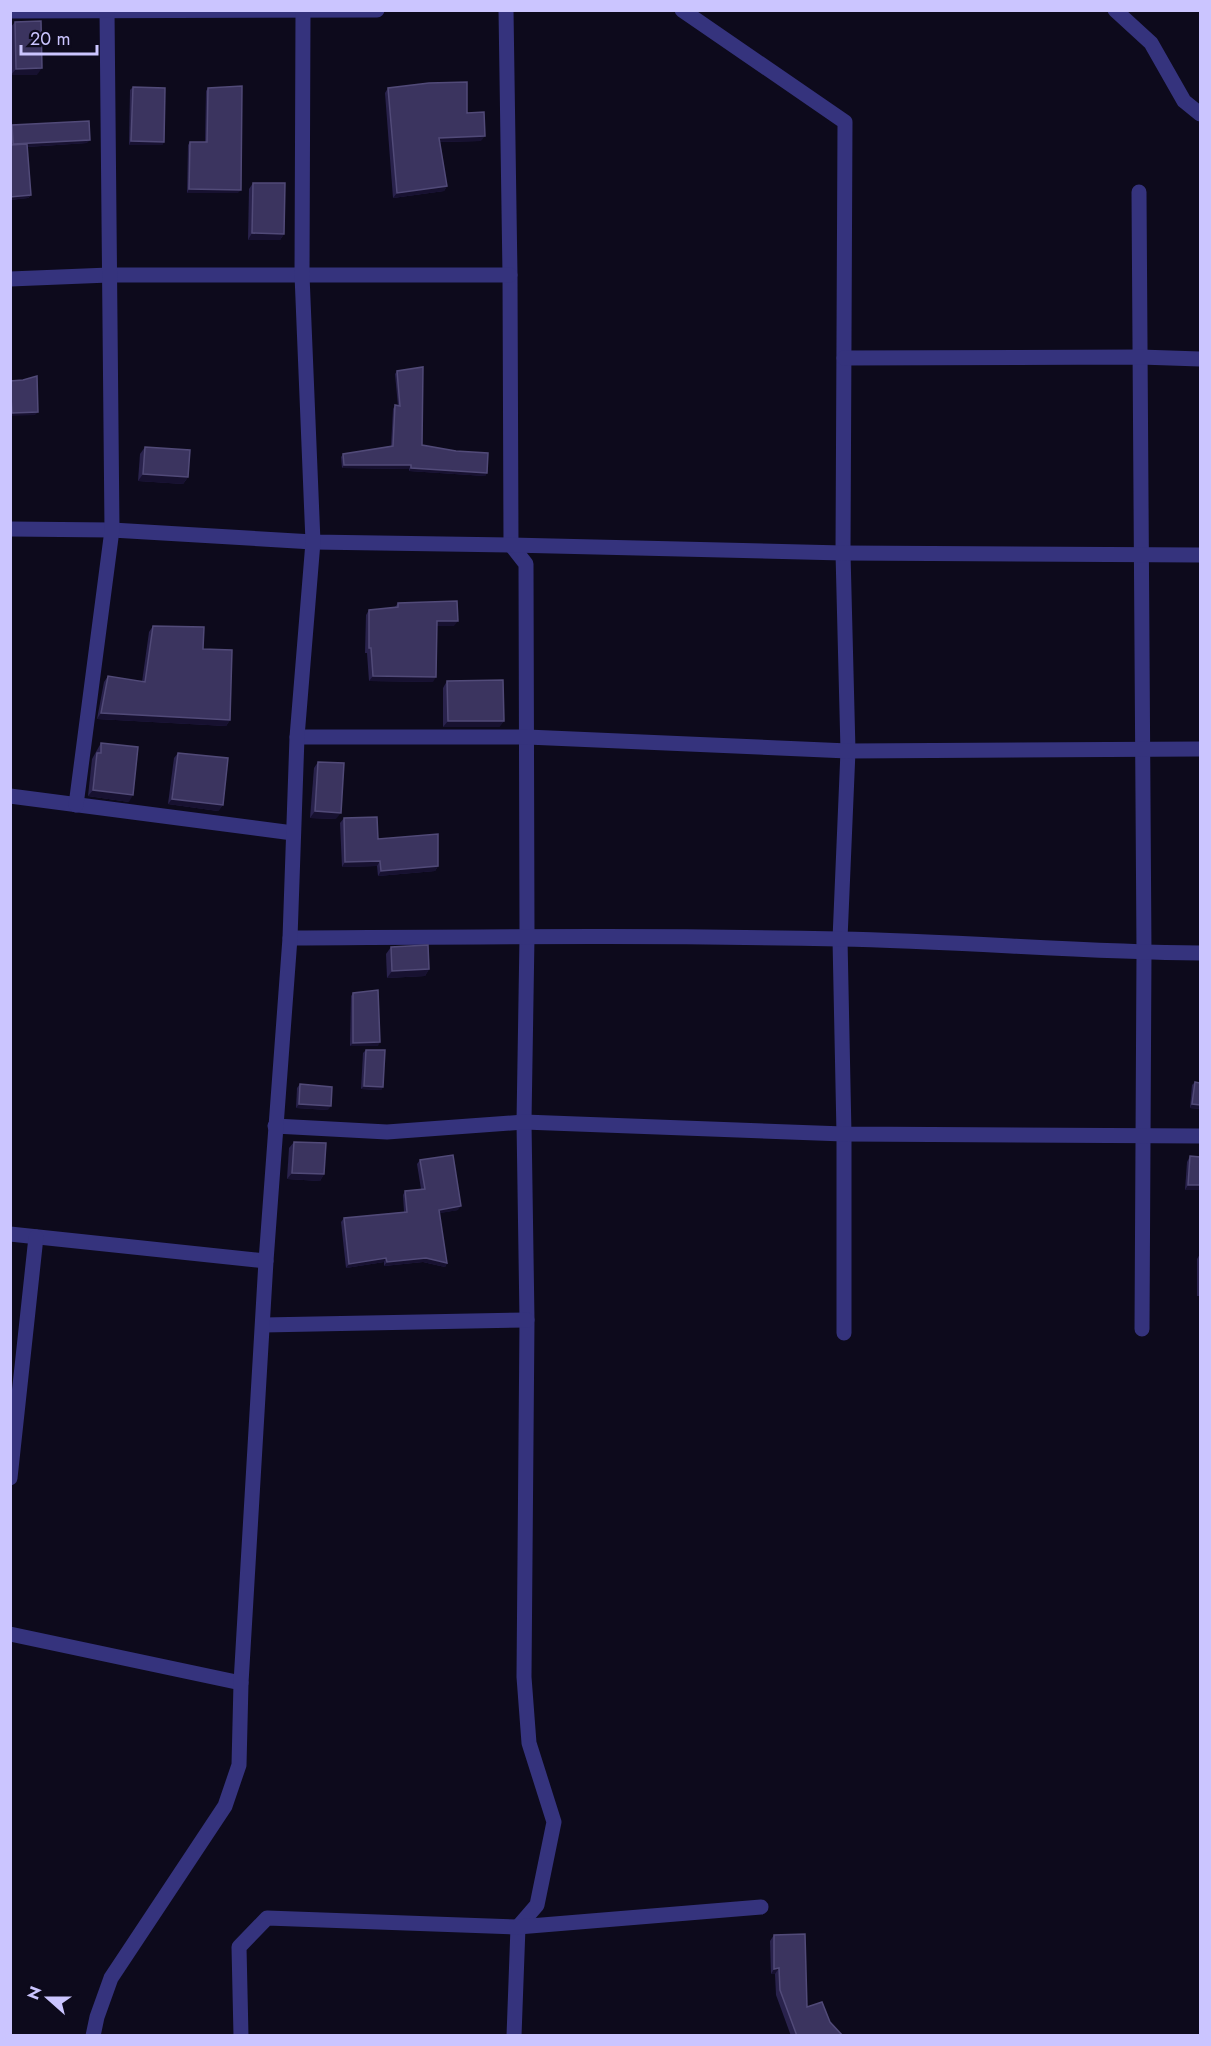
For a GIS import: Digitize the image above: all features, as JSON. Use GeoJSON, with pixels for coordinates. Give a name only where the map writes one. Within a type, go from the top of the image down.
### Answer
{"type":"FeatureCollection","features":[{"type":"Feature","properties":{"kind":"street"},"geometry":{"type":"LineString","coordinates":[[10,11],[377,10]]}},
{"type":"Feature","properties":{"kind":"street"},"geometry":{"type":"LineString","coordinates":[[506,10],[511,545],[526,564],[527,937],[524,1122],[527,1320],[524,1677],[529,1743],[554,1822],[537,1905],[518,1927],[514,2036]]}},
{"type":"Feature","properties":{"kind":"street"},"geometry":{"type":"LineString","coordinates":[[682,10],[845,122],[843,553],[848,751],[840,939],[844,1134],[844,1333]]}},
{"type":"Feature","properties":{"kind":"street"},"geometry":{"type":"LineString","coordinates":[[1115,10],[1151,43],[1184,101],[1200,114]]}},
{"type":"Feature","properties":{"kind":"street"},"geometry":{"type":"LineString","coordinates":[[76,805],[112,530],[107,11]]}},
{"type":"Feature","properties":{"kind":"street"},"geometry":{"type":"LineString","coordinates":[[93,2036],[97,2017],[111,1978],[225,1806],[239,1765],[241,1683],[266,1261],[290,938],[297,737],[313,542],[302,275],[303,11]]}},
{"type":"Feature","properties":{"kind":"street"},"geometry":{"type":"LineString","coordinates":[[1139,192],[1144,952],[1142,1329]]}},
{"type":"Feature","properties":{"kind":"street"},"geometry":{"type":"LineString","coordinates":[[10,279],[109,275],[510,275]]}},
{"type":"Feature","properties":{"kind":"street"},"geometry":{"type":"LineString","coordinates":[[844,358],[1140,357],[1200,359]]}},
{"type":"Feature","properties":{"kind":"street"},"geometry":{"type":"LineString","coordinates":[[10,529],[112,530],[313,542],[843,553],[1200,555]]}},
{"type":"Feature","properties":{"kind":"street"},"geometry":{"type":"LineString","coordinates":[[297,737],[527,737],[848,751],[1200,749]]}},
{"type":"Feature","properties":{"kind":"street"},"geometry":{"type":"LineString","coordinates":[[10,795],[293,833]]}},
{"type":"Feature","properties":{"kind":"street"},"geometry":{"type":"LineString","coordinates":[[290,938],[840,939],[1200,953]]}},
{"type":"Feature","properties":{"kind":"street"},"geometry":{"type":"LineString","coordinates":[[275,1126],[387,1132],[524,1122],[844,1134],[1200,1136]]}},
{"type":"Feature","properties":{"kind":"street"},"geometry":{"type":"LineString","coordinates":[[10,1234],[266,1261]]}},
{"type":"Feature","properties":{"kind":"street"},"geometry":{"type":"LineString","coordinates":[[10,1478],[36,1237]]}},
{"type":"Feature","properties":{"kind":"street"},"geometry":{"type":"LineString","coordinates":[[263,1325],[527,1320]]}},
{"type":"Feature","properties":{"kind":"street"},"geometry":{"type":"LineString","coordinates":[[10,1634],[241,1683]]}},
{"type":"Feature","properties":{"kind":"street"},"geometry":{"type":"LineString","coordinates":[[242,2036],[238,1947],[267,1918],[518,1927],[761,1907]]}},
{"type":"Feature","properties":{"kind":"building"},"geometry":{"type":"Polygon","coordinates":[[[41,21],[42,68],[16,69],[15,22],[41,21]]]}},
{"type":"Feature","properties":{"kind":"building"},"geometry":{"type":"Polygon","coordinates":[[[467,82],[467,113],[484,112],[485,136],[439,138],[447,186],[397,193],[388,88],[429,83],[467,82]]]}},
{"type":"Feature","properties":{"kind":"building"},"geometry":{"type":"Polygon","coordinates":[[[242,86],[241,190],[189,189],[190,142],[207,142],[208,88],[242,86]]]}},
{"type":"Feature","properties":{"kind":"building"},"geometry":{"type":"Polygon","coordinates":[[[133,87],[165,88],[164,142],[131,141],[133,87]]]}},
{"type":"Feature","properties":{"kind":"building"},"geometry":{"type":"Polygon","coordinates":[[[89,121],[90,140],[13,144],[12,125],[89,121]]]}},
{"type":"Feature","properties":{"kind":"building"},"geometry":{"type":"Polygon","coordinates":[[[27,144],[31,195],[10,197],[10,145],[27,144]]]}},
{"type":"Feature","properties":{"kind":"building"},"geometry":{"type":"Polygon","coordinates":[[[253,183],[285,183],[284,234],[252,233],[253,183]]]}},
{"type":"Feature","properties":{"kind":"building"},"geometry":{"type":"Polygon","coordinates":[[[423,367],[422,445],[456,451],[488,453],[487,473],[411,468],[411,465],[344,465],[343,454],[393,446],[395,405],[400,406],[397,371],[423,367]]]}},
{"type":"Feature","properties":{"kind":"building"},"geometry":{"type":"Polygon","coordinates":[[[37,376],[38,412],[12,413],[10,381],[37,376]]]}},
{"type":"Feature","properties":{"kind":"building"},"geometry":{"type":"Polygon","coordinates":[[[145,447],[190,450],[188,477],[143,474],[145,447]]]}},
{"type":"Feature","properties":{"kind":"building"},"geometry":{"type":"Polygon","coordinates":[[[457,601],[458,621],[437,621],[436,677],[373,676],[371,648],[369,648],[369,610],[398,607],[398,603],[457,601]]]}},
{"type":"Feature","properties":{"kind":"building"},"geometry":{"type":"Polygon","coordinates":[[[153,626],[204,627],[203,649],[232,650],[230,720],[101,713],[108,676],[145,682],[153,626]]]}},
{"type":"Feature","properties":{"kind":"building"},"geometry":{"type":"Polygon","coordinates":[[[503,680],[504,721],[448,721],[447,681],[503,680]]]}},
{"type":"Feature","properties":{"kind":"building"},"geometry":{"type":"Polygon","coordinates":[[[101,743],[138,747],[133,795],[93,790],[97,753],[101,753],[101,743]]]}},
{"type":"Feature","properties":{"kind":"building"},"geometry":{"type":"Polygon","coordinates":[[[178,753],[228,758],[223,805],[172,799],[178,753]]]}},
{"type":"Feature","properties":{"kind":"building"},"geometry":{"type":"Polygon","coordinates":[[[318,762],[344,763],[341,813],[315,811],[318,762]]]}},
{"type":"Feature","properties":{"kind":"building"},"geometry":{"type":"Polygon","coordinates":[[[377,817],[378,839],[438,834],[438,866],[381,871],[380,861],[345,862],[344,818],[377,817]]]}},
{"type":"Feature","properties":{"kind":"building"},"geometry":{"type":"Polygon","coordinates":[[[428,945],[429,969],[392,971],[391,947],[428,945]]]}},
{"type":"Feature","properties":{"kind":"building"},"geometry":{"type":"Polygon","coordinates":[[[378,990],[380,1042],[353,1043],[353,993],[378,990]]]}},
{"type":"Feature","properties":{"kind":"building"},"geometry":{"type":"Polygon","coordinates":[[[366,1050],[385,1050],[383,1087],[364,1086],[366,1050]]]}},
{"type":"Feature","properties":{"kind":"building"},"geometry":{"type":"Polygon","coordinates":[[[1195,1082],[1200,1083],[1200,1105],[1192,1104],[1195,1082]]]}},
{"type":"Feature","properties":{"kind":"building"},"geometry":{"type":"Polygon","coordinates":[[[300,1084],[332,1087],[331,1106],[299,1104],[300,1084]]]}},
{"type":"Feature","properties":{"kind":"building"},"geometry":{"type":"Polygon","coordinates":[[[294,1142],[326,1143],[324,1174],[292,1173],[294,1142]]]}},
{"type":"Feature","properties":{"kind":"building"},"geometry":{"type":"Polygon","coordinates":[[[453,1155],[461,1206],[439,1210],[447,1263],[426,1258],[387,1262],[386,1258],[349,1264],[344,1218],[407,1212],[405,1191],[425,1189],[420,1160],[453,1155]]]}},
{"type":"Feature","properties":{"kind":"building"},"geometry":{"type":"Polygon","coordinates":[[[1190,1156],[1200,1157],[1200,1185],[1188,1185],[1190,1156]]]}},
{"type":"Feature","properties":{"kind":"building"},"geometry":{"type":"Polygon","coordinates":[[[805,1934],[807,2007],[822,2002],[830,2022],[843,2036],[797,2036],[780,1990],[779,1968],[774,1969],[774,1935],[805,1934]]]}}]}
